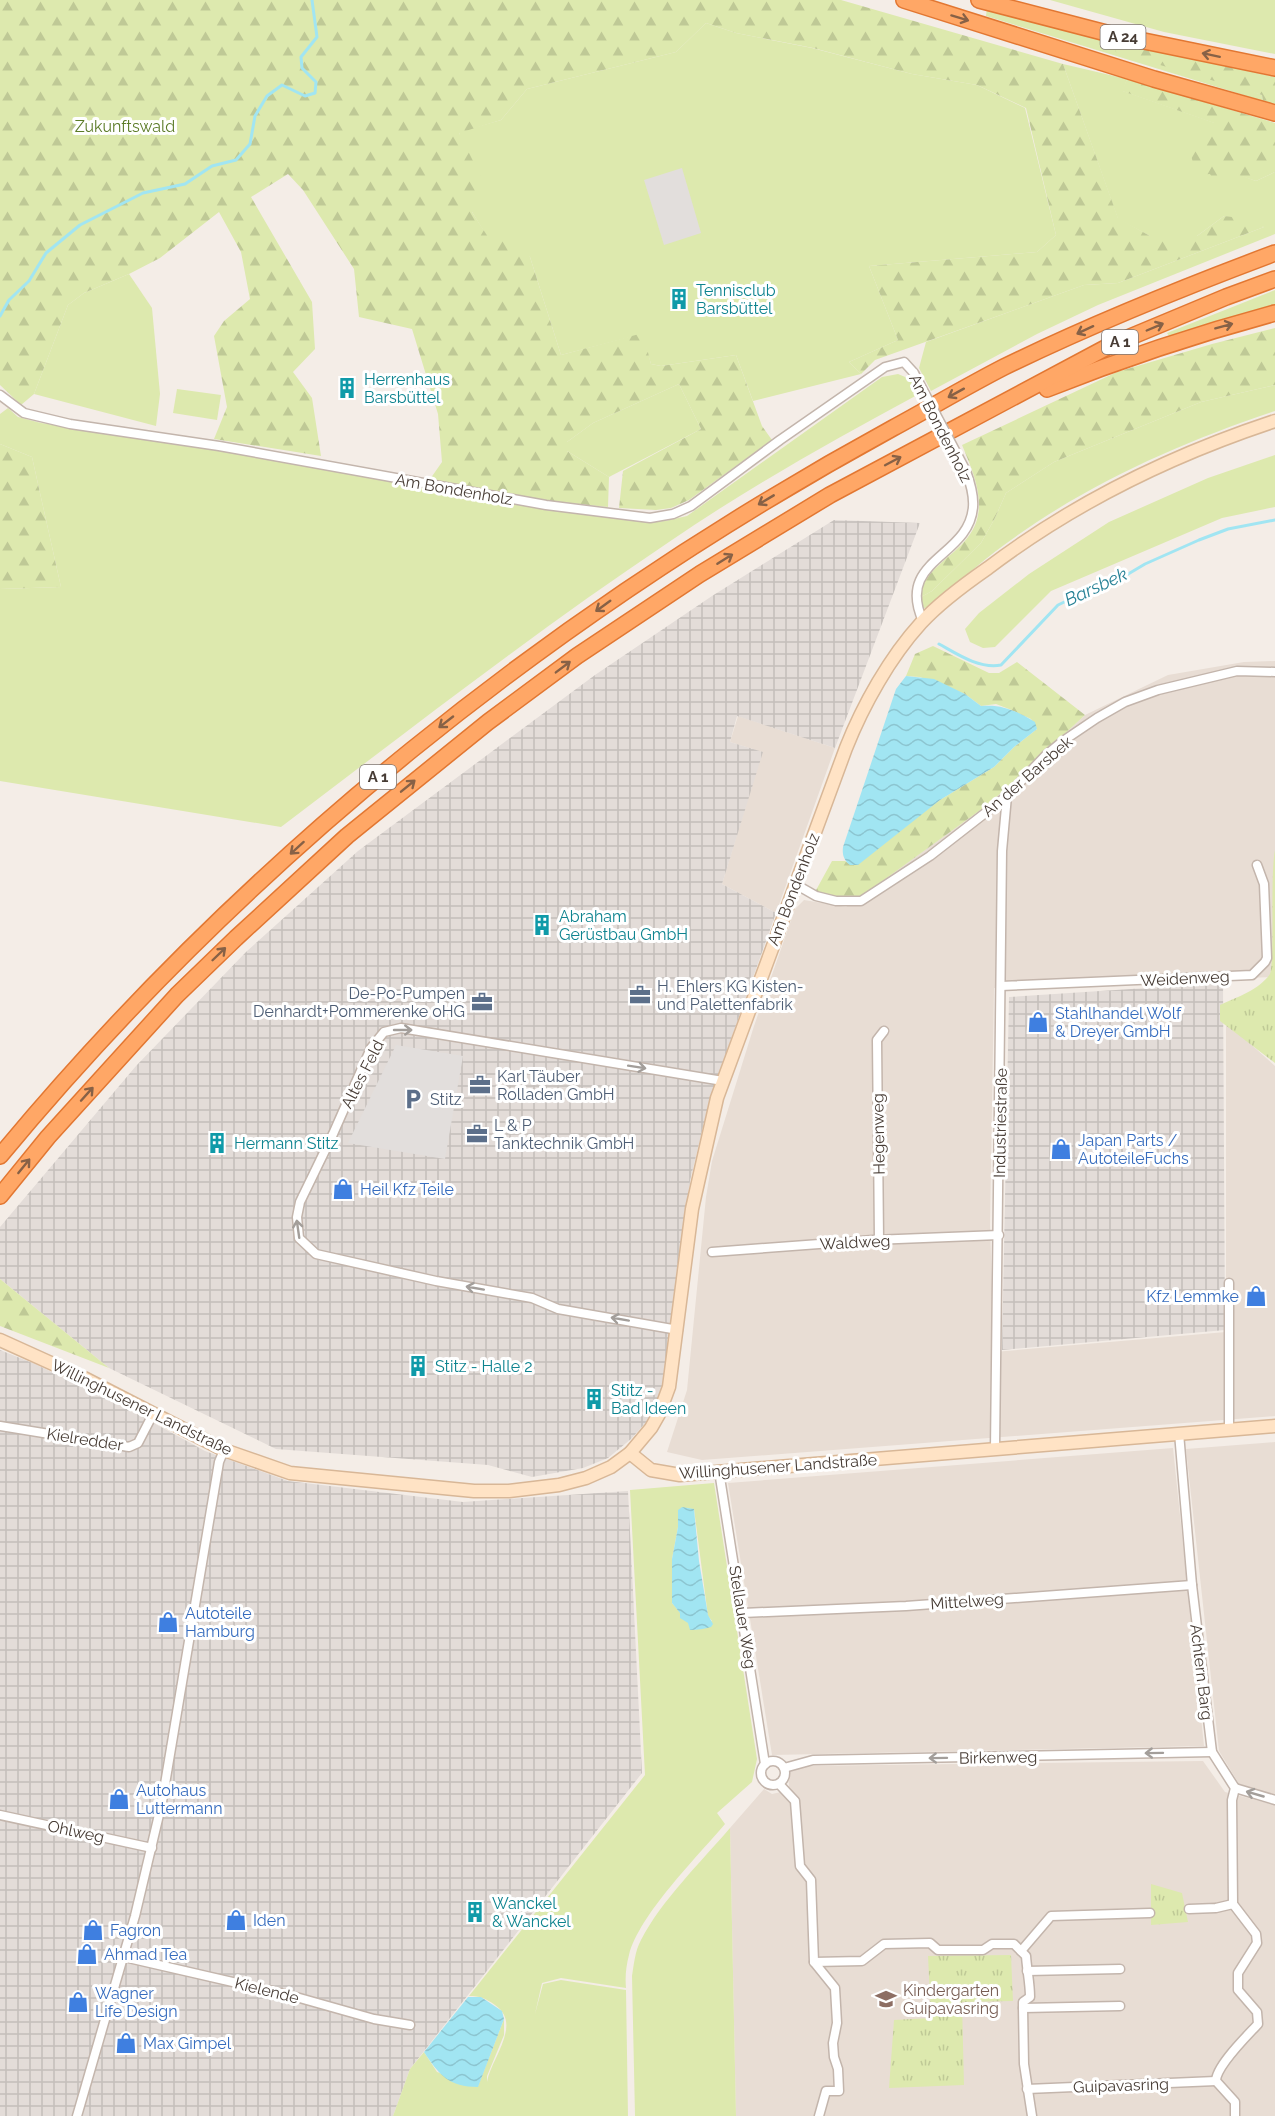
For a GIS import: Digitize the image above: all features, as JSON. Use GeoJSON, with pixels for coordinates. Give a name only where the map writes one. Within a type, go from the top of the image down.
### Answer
{"type":"FeatureCollection","features":[{"type":"Feature","properties":{"kind":"highway","name":"A 24"},"geometry":{"type":"LineString","coordinates":[[904,0],[1154,79],[1275,113]]}},
{"type":"Feature","properties":{"kind":"highway","name":"A 24"},"geometry":{"type":"LineString","coordinates":[[979,0],[1110,34],[1275,68]]}},
{"type":"Feature","properties":{"kind":"highway","name":"A 1"},"geometry":{"type":"LineString","coordinates":[[0,1156],[163,974],[233,906],[395,763],[613,598],[816,470],[1003,368],[1184,287],[1275,253]]}},
{"type":"Feature","properties":{"kind":"highway","name":"A 1"},"geometry":{"type":"LineString","coordinates":[[0,1196],[48,1137],[177,995],[338,844],[488,722],[577,656],[700,574],[804,509],[1111,345],[1275,279]]}},
{"type":"Feature","properties":{"kind":"highway"},"geometry":{"type":"LineString","coordinates":[[972,419],[1118,361],[1214,329],[1275,313]]}},
{"type":"Feature","properties":{"kind":"main road"},"geometry":{"type":"LineString","coordinates":[[923,621],[1003,556],[1064,515],[1122,482],[1174,459],[1275,421]]}},
{"type":"Feature","properties":{"kind":"main road","name":"Am Bondenholz"},"geometry":{"type":"LineString","coordinates":[[630,1453],[651,1428],[669,1388],[692,1209],[714,1108],[723,1081],[854,727],[895,656],[923,621]]}},
{"type":"Feature","properties":{"kind":"main road","name":"Willinghusener Landstraße"},"geometry":{"type":"LineString","coordinates":[[0,1340],[84,1378],[224,1450],[290,1473],[474,1491],[537,1488],[574,1482],[611,1467],[630,1453],[651,1470],[680,1475],[1275,1426]]}},
{"type":"Feature","properties":{"kind":"street","name":"Am Bondenholz"},"geometry":{"type":"LineString","coordinates":[[0,395],[24,413],[62,422],[219,446],[546,505],[650,518],[673,514],[691,506],[885,367],[904,362],[914,373],[966,471],[971,486],[973,506],[965,532],[925,571],[917,586],[915,597],[917,609],[923,621]]}},
{"type":"Feature","properties":{"kind":"street","name":"An der Barsbek"},"geometry":{"type":"LineString","coordinates":[[795,884],[816,896],[836,901],[861,901],[930,856],[1007,796],[1046,755],[1096,718],[1125,702],[1158,690],[1237,671],[1275,672]]}},
{"type":"Feature","properties":{"kind":"street","name":"Industriestraße"},"geometry":{"type":"LineString","coordinates":[[995,1449],[1002,851],[1007,796]]}},
{"type":"Feature","properties":{"kind":"street","name":"Weidenweg"},"geometry":{"type":"LineString","coordinates":[[1002,986],[1252,975],[1267,958],[1264,884],[1257,865]]}},
{"type":"Feature","properties":{"kind":"street","name":"Altes Feld"},"geometry":{"type":"LineString","coordinates":[[678,1330],[558,1308],[532,1298],[436,1281],[316,1254],[299,1238],[297,1217],[300,1202],[366,1058],[384,1032],[401,1028],[723,1081]]}},
{"type":"Feature","properties":{"kind":"street","name":"Hegenweg"},"geometry":{"type":"LineString","coordinates":[[879,1240],[877,1040],[884,1031]]}},
{"type":"Feature","properties":{"kind":"street","name":"Waldweg"},"geometry":{"type":"LineString","coordinates":[[712,1252],[879,1240],[999,1235]]}},
{"type":"Feature","properties":{"kind":"street"},"geometry":{"type":"LineString","coordinates":[[1229,1283],[1229,1430]]}},
{"type":"Feature","properties":{"kind":"street","name":"Kielredder"},"geometry":{"type":"LineString","coordinates":[[0,1426],[129,1447],[138,1443],[153,1414]]}},
{"type":"Feature","properties":{"kind":"street","name":"Achtern Barg"},"geometry":{"type":"LineString","coordinates":[[1179,1433],[1192,1586],[1212,1752],[1234,1788]]}},
{"type":"Feature","properties":{"kind":"street"},"geometry":{"type":"LineString","coordinates":[[78,2116],[124,1957],[152,1848],[166,1779],[219,1462],[224,1450]]}},
{"type":"Feature","properties":{"kind":"street","name":"Stellauer Weg"},"geometry":{"type":"LineString","coordinates":[[719,1471],[765,1764],[761,1770],[761,1777],[765,1783],[779,1784]]}},
{"type":"Feature","properties":{"kind":"street","name":"Mittelweg"},"geometry":{"type":"LineString","coordinates":[[743,1613],[906,1606],[1192,1586]]}},
{"type":"Feature","properties":{"kind":"street","name":"Birkenweg"},"geometry":{"type":"LineString","coordinates":[[784,1768],[813,1760],[1212,1752]]}},
{"type":"Feature","properties":{"kind":"street"},"geometry":{"type":"LineString","coordinates":[[765,1764],[772,1761],[779,1762],[784,1768],[785,1776],[779,1784],[795,1801],[800,1866],[811,1880],[814,1962],[835,1988],[837,2022],[833,2043],[839,2091],[826,2091],[819,2116]]}},
{"type":"Feature","properties":{"kind":"street"},"geometry":{"type":"LineString","coordinates":[[1235,2116],[1235,2102],[1216,2081],[1216,2076],[1228,2058],[1258,2024],[1257,2012],[1238,1990],[1238,1973],[1257,1943],[1256,1934],[1233,1904],[1232,1800],[1234,1788],[1275,1800]]}},
{"type":"Feature","properties":{"kind":"street","name":"Ohlweg"},"geometry":{"type":"LineString","coordinates":[[0,1815],[152,1848]]}},
{"type":"Feature","properties":{"kind":"street"},"geometry":{"type":"LineString","coordinates":[[1189,1909],[1216,1908],[1233,1904]]}},
{"type":"Feature","properties":{"kind":"street"},"geometry":{"type":"LineString","coordinates":[[1022,1951],[1051,1916],[1150,1913]]}},
{"type":"Feature","properties":{"kind":"street"},"geometry":{"type":"LineString","coordinates":[[814,1962],[862,1961],[884,1944],[930,1943],[938,1950],[983,1950],[992,1944],[1014,1944],[1026,1956],[1027,1980],[1030,1984],[1030,1997],[1023,2002],[1023,2008],[1026,2089],[1032,2116]]}},
{"type":"Feature","properties":{"kind":"street","name":"Kielende"},"geometry":{"type":"LineString","coordinates":[[124,1957],[280,1993],[374,2019],[410,2025]]}},
{"type":"Feature","properties":{"kind":"street"},"geometry":{"type":"LineString","coordinates":[[1027,1971],[1120,1969]]}},
{"type":"Feature","properties":{"kind":"street"},"geometry":{"type":"LineString","coordinates":[[1023,2008],[1120,2006]]}},
{"type":"Feature","properties":{"kind":"street","name":"Guipavasring"},"geometry":{"type":"LineString","coordinates":[[1026,2089],[1216,2081]]}},
{"type":"Feature","properties":{"kind":"shaded area"},"geometry":{"type":"Polygon","coordinates":[[[682,168],[701,233],[664,245],[644,180],[682,168]]]}},
{"type":"Feature","properties":{"kind":"shaded area"},"geometry":{"type":"Polygon","coordinates":[[[834,520],[920,523],[835,748],[737,716],[730,742],[763,752],[722,884],[776,913],[710,1098],[690,1181],[677,1269],[665,1384],[658,1404],[649,1419],[631,1439],[608,1458],[583,1468],[532,1477],[488,1465],[276,1449],[109,1368],[0,1279],[0,1227],[136,1066],[246,952],[358,851],[595,675],[712,596],[834,520]]]}},
{"type":"Feature","properties":{"kind":"shaded area"},"geometry":{"type":"Polygon","coordinates":[[[1275,661],[1275,977],[994,988],[990,1225],[994,1352],[1226,1332],[1226,1022],[1275,1066],[1275,1416],[702,1460],[667,1452],[687,1390],[706,1197],[712,1161],[754,1026],[795,909],[804,900],[846,907],[990,803],[1085,715],[1168,675],[1244,662],[1275,661]]]}},
{"type":"Feature","properties":{"kind":"shaded area"},"geometry":{"type":"Polygon","coordinates":[[[738,716],[835,748],[776,913],[722,884],[762,752],[730,742],[738,716]]]}},
{"type":"Feature","properties":{"kind":"shaded area"},"geometry":{"type":"Polygon","coordinates":[[[1223,983],[1225,1330],[1002,1350],[1009,997],[1223,983]]]}},
{"type":"Feature","properties":{"kind":"shaded area","name":"Stitz"},"geometry":{"type":"Polygon","coordinates":[[[396,1045],[463,1056],[445,1159],[348,1143],[396,1045]]]}},
{"type":"Feature","properties":{"kind":"shaded area"},"geometry":{"type":"Polygon","coordinates":[[[0,1350],[35,1364],[132,1411],[205,1451],[288,1481],[463,1502],[628,1491],[642,1773],[410,2069],[393,2116],[0,2116],[0,1350]]]}},
{"type":"Feature","properties":{"kind":"shaded area"},"geometry":{"type":"Polygon","coordinates":[[[1275,1442],[1275,1795],[1239,1784],[1219,1751],[1186,1449],[1275,1442]]]}},
{"type":"Feature","properties":{"kind":"shaded area"},"geometry":{"type":"Polygon","coordinates":[[[1173,1448],[1204,1746],[772,1755],[728,1483],[1173,1448]]]}},
{"type":"Feature","properties":{"kind":"shaded area"},"geometry":{"type":"Polygon","coordinates":[[[1203,1761],[1225,1792],[1275,1805],[1275,2116],[736,2116],[730,1828],[764,1789],[772,1794],[781,1792],[789,1786],[788,1771],[801,1766],[1203,1761]]]}},
{"type":"Feature","properties":{"kind":"green space","name":"Zukunftswald"},"geometry":{"type":"Polygon","coordinates":[[[0,0],[841,0],[1063,64],[1118,218],[1150,236],[1197,236],[1224,216],[1248,219],[1264,227],[1118,283],[1084,285],[875,360],[861,374],[849,362],[898,340],[869,266],[1037,252],[1056,235],[1026,108],[977,85],[912,74],[813,48],[736,33],[706,23],[676,52],[527,89],[501,120],[459,133],[488,191],[472,212],[488,237],[511,236],[530,257],[561,355],[643,333],[651,364],[661,366],[736,355],[762,426],[772,440],[689,500],[671,508],[656,510],[619,508],[623,471],[701,429],[679,384],[593,423],[567,442],[567,451],[609,477],[608,507],[549,501],[428,482],[442,462],[438,414],[412,329],[359,317],[354,269],[303,190],[288,174],[251,197],[312,302],[315,349],[293,372],[312,398],[321,456],[214,439],[227,407],[214,336],[224,321],[250,299],[241,252],[219,212],[160,258],[84,293],[68,305],[34,394],[21,405],[0,385],[0,0]]]}},
{"type":"Feature","properties":{"kind":"green space"},"geometry":{"type":"Polygon","coordinates":[[[1050,0],[1275,0],[1275,54],[1164,32],[1050,0]]]}},
{"type":"Feature","properties":{"kind":"green space"},"geometry":{"type":"Polygon","coordinates":[[[987,8],[1111,41],[1262,95],[1263,101],[986,16],[987,8]]]}},
{"type":"Feature","properties":{"kind":"green space"},"geometry":{"type":"Polygon","coordinates":[[[706,23],[736,33],[812,48],[912,74],[977,85],[1025,108],[1056,235],[1037,252],[869,266],[898,340],[849,362],[861,374],[753,401],[736,355],[661,366],[651,364],[642,334],[561,355],[530,257],[488,238],[472,212],[459,132],[501,120],[527,89],[676,52],[706,23]]]}},
{"type":"Feature","properties":{"kind":"green space"},"geometry":{"type":"Polygon","coordinates":[[[1111,41],[1275,77],[1275,104],[1263,101],[1262,95],[1116,52],[1111,41]]]}},
{"type":"Feature","properties":{"kind":"green space"},"geometry":{"type":"Polygon","coordinates":[[[1063,64],[1127,79],[1123,91],[1215,123],[1229,171],[1256,181],[1275,172],[1275,234],[1098,305],[1037,334],[931,391],[919,368],[926,342],[1084,285],[1118,283],[1264,227],[1224,216],[1197,236],[1150,236],[1118,219],[1063,64]]]}},
{"type":"Feature","properties":{"kind":"green space"},"geometry":{"type":"Polygon","coordinates":[[[1127,79],[1275,123],[1275,172],[1256,181],[1229,172],[1216,184],[1210,174],[1196,175],[1188,143],[1214,123],[1122,91],[1127,79]]]}},
{"type":"Feature","properties":{"kind":"green space"},"geometry":{"type":"Polygon","coordinates":[[[129,274],[152,308],[160,394],[156,426],[34,394],[68,305],[84,293],[129,274]]]}},
{"type":"Feature","properties":{"kind":"green space"},"geometry":{"type":"Polygon","coordinates":[[[1275,290],[1275,307],[1169,336],[1167,333],[1275,290]]]}},
{"type":"Feature","properties":{"kind":"green space"},"geometry":{"type":"Polygon","coordinates":[[[1275,328],[1275,385],[1201,402],[1054,462],[1006,493],[981,543],[932,591],[921,597],[926,580],[934,569],[965,541],[975,526],[978,515],[978,491],[962,445],[1117,372],[1275,328]]]}},
{"type":"Feature","properties":{"kind":"green space"},"geometry":{"type":"Polygon","coordinates":[[[898,374],[910,379],[919,394],[761,483],[669,542],[522,646],[281,827],[0,781],[0,589],[61,587],[32,457],[0,444],[0,414],[8,408],[18,417],[41,423],[219,449],[546,508],[649,522],[687,516],[882,377],[898,374]]]}},
{"type":"Feature","properties":{"kind":"green space"},"geometry":{"type":"Polygon","coordinates":[[[679,384],[701,429],[609,477],[567,451],[567,442],[593,423],[679,384]]]}},
{"type":"Feature","properties":{"kind":"green space"},"geometry":{"type":"Polygon","coordinates":[[[1275,385],[1275,411],[1168,452],[1067,503],[1035,523],[975,567],[930,607],[922,606],[921,597],[932,591],[981,543],[1006,493],[1054,462],[1201,402],[1275,385]]]}},
{"type":"Feature","properties":{"kind":"green space"},"geometry":{"type":"Polygon","coordinates":[[[177,389],[221,395],[217,420],[173,413],[177,389]]]}},
{"type":"Feature","properties":{"kind":"green space"},"geometry":{"type":"Polygon","coordinates":[[[0,444],[32,457],[61,587],[0,589],[0,444]]]}},
{"type":"Feature","properties":{"kind":"green space"},"geometry":{"type":"Polygon","coordinates":[[[1275,455],[1275,507],[1222,518],[1051,591],[995,647],[983,648],[970,642],[965,629],[979,613],[1029,574],[1109,522],[1208,478],[1275,455]]]}},
{"type":"Feature","properties":{"kind":"green space"},"geometry":{"type":"Polygon","coordinates":[[[933,646],[989,673],[999,673],[1017,662],[1085,715],[990,803],[859,898],[834,897],[815,892],[832,861],[845,861],[851,865],[940,800],[994,767],[1037,729],[1031,719],[1009,709],[996,704],[981,706],[965,694],[920,677],[906,676],[915,654],[933,646]]]}},
{"type":"Feature","properties":{"kind":"green space"},"geometry":{"type":"Polygon","coordinates":[[[1275,850],[1275,1063],[1220,1021],[1220,1005],[1254,989],[1270,974],[1275,850]]]}},
{"type":"Feature","properties":{"kind":"green space"},"geometry":{"type":"Polygon","coordinates":[[[0,1279],[109,1368],[0,1326],[0,1279]]]}},
{"type":"Feature","properties":{"kind":"green space"},"geometry":{"type":"Polygon","coordinates":[[[714,1483],[757,1759],[752,1782],[717,1813],[725,1824],[670,1887],[644,1922],[629,1955],[626,1988],[561,1978],[542,1983],[535,2014],[543,1984],[561,1980],[626,1990],[628,2116],[393,2116],[410,2069],[424,2052],[437,2072],[478,2086],[504,2019],[504,2035],[487,2076],[487,2082],[503,2042],[506,2022],[503,2013],[495,2005],[482,1998],[469,1996],[645,1775],[630,1490],[714,1483]],[[694,1509],[678,1515],[672,1559],[672,1603],[695,1630],[712,1621],[708,1616],[694,1509]]]}},
{"type":"Feature","properties":{"kind":"green space"},"geometry":{"type":"Polygon","coordinates":[[[730,1828],[736,2116],[635,2116],[632,1976],[637,1949],[649,1925],[670,1896],[730,1828]]]}},
{"type":"Feature","properties":{"kind":"green space"},"geometry":{"type":"Polygon","coordinates":[[[1151,1884],[1182,1893],[1188,1922],[1151,1925],[1151,1884]]]}},
{"type":"Feature","properties":{"kind":"green space"},"geometry":{"type":"Polygon","coordinates":[[[1011,1955],[1013,2001],[962,2002],[964,2085],[889,2088],[894,2020],[931,2018],[928,1956],[1011,1955]]]}},
{"type":"Feature","properties":{"kind":"water"},"geometry":{"type":"Polygon","coordinates":[[[906,676],[934,679],[965,694],[981,706],[1003,707],[1015,712],[1035,722],[1037,729],[994,767],[940,800],[858,865],[850,865],[844,857],[843,847],[896,689],[906,676]]]}},
{"type":"Feature","properties":{"kind":"water"},"geometry":{"type":"Polygon","coordinates":[[[682,1507],[694,1509],[699,1561],[708,1615],[713,1624],[704,1629],[690,1630],[688,1623],[680,1618],[680,1613],[672,1603],[672,1559],[678,1527],[678,1510],[682,1507]]]}},
{"type":"Feature","properties":{"kind":"water"},"geometry":{"type":"Polygon","coordinates":[[[468,1997],[481,1997],[502,2011],[504,2019],[478,2087],[452,2082],[440,2073],[424,2052],[468,1997]]]}},
{"type":"Feature","properties":{"kind":"waterway"},"geometry":{"type":"LineString","coordinates":[[0,316],[9,300],[29,281],[46,253],[80,225],[143,193],[185,184],[212,166],[236,160],[250,144],[255,116],[267,96],[282,85],[305,96],[315,93],[316,82],[302,68],[301,57],[317,37],[312,0]]}},
{"type":"Feature","properties":{"kind":"waterway","name":"Barsbek"},"geometry":{"type":"LineString","coordinates":[[939,644],[976,663],[1001,665],[1058,605],[1083,593],[1113,583],[1145,564],[1199,540],[1228,529],[1275,520]]}},
{"type":"Feature","properties":{"kind":"place","name":"Tennisclub Barsbüttel"},"geometry":{"type":"Point","coordinates":[679,299]}},
{"type":"Feature","properties":{"kind":"place","name":"Herrenhaus Barsbüttel"},"geometry":{"type":"Point","coordinates":[347,388]}},
{"type":"Feature","properties":{"kind":"place","name":"Abraham Gerüstbau GmbH"},"geometry":{"type":"Point","coordinates":[542,925]}},
{"type":"Feature","properties":{"kind":"place","name":"H. Ehlers KG Kisten- und Palettenfabrik"},"geometry":{"type":"Point","coordinates":[640,995]}},
{"type":"Feature","properties":{"kind":"place","name":"De-Po-Pumpen Denhardt+Pommerenke oHG"},"geometry":{"type":"Point","coordinates":[482,1002]}},
{"type":"Feature","properties":{"kind":"place","name":"Stahlhandel Wolf & Dreyer GmbH"},"geometry":{"type":"Point","coordinates":[1038,1022]}},
{"type":"Feature","properties":{"kind":"place","name":"Karl Täuber Rolladen GmbH"},"geometry":{"type":"Point","coordinates":[480,1085]}},
{"type":"Feature","properties":{"kind":"place","name":"Stitz"},"geometry":{"type":"Point","coordinates":[413,1099]}},
{"type":"Feature","properties":{"kind":"place","name":"L & P Tanktechnik GmbH"},"geometry":{"type":"Point","coordinates":[477,1134]}},
{"type":"Feature","properties":{"kind":"place","name":"Hermann Stitz"},"geometry":{"type":"Point","coordinates":[217,1143]}},
{"type":"Feature","properties":{"kind":"place","name":"Japan Parts / AutoteileFuchs"},"geometry":{"type":"Point","coordinates":[1061,1149]}},
{"type":"Feature","properties":{"kind":"place","name":"Heil Kfz Teile"},"geometry":{"type":"Point","coordinates":[343,1189]}},
{"type":"Feature","properties":{"kind":"place","name":"Kfz Lemmke"},"geometry":{"type":"Point","coordinates":[1256,1296]}},
{"type":"Feature","properties":{"kind":"place","name":"Stitz - Halle 2"},"geometry":{"type":"Point","coordinates":[418,1366]}},
{"type":"Feature","properties":{"kind":"place","name":"Stitz - Bad Ideen"},"geometry":{"type":"Point","coordinates":[594,1399]}},
{"type":"Feature","properties":{"kind":"place","name":"Autoteile Hamburg"},"geometry":{"type":"Point","coordinates":[168,1622]}},
{"type":"Feature","properties":{"kind":"place","name":"Autohaus Luttermann"},"geometry":{"type":"Point","coordinates":[119,1799]}},
{"type":"Feature","properties":{"kind":"place","name":"Wanckel & Wanckel"},"geometry":{"type":"Point","coordinates":[475,1912]}},
{"type":"Feature","properties":{"kind":"place","name":"Iden"},"geometry":{"type":"Point","coordinates":[236,1920]}},
{"type":"Feature","properties":{"kind":"place","name":"Fagron"},"geometry":{"type":"Point","coordinates":[93,1930]}},
{"type":"Feature","properties":{"kind":"place","name":"Ahmad Tea"},"geometry":{"type":"Point","coordinates":[87,1954]}},
{"type":"Feature","properties":{"kind":"place","name":"Kindergarten Guipavasring"},"geometry":{"type":"Point","coordinates":[886,1999]}},
{"type":"Feature","properties":{"kind":"place","name":"Wagner Life Design"},"geometry":{"type":"Point","coordinates":[78,2002]}},
{"type":"Feature","properties":{"kind":"place","name":"Max Gimpel"},"geometry":{"type":"Point","coordinates":[126,2043]}}]}
